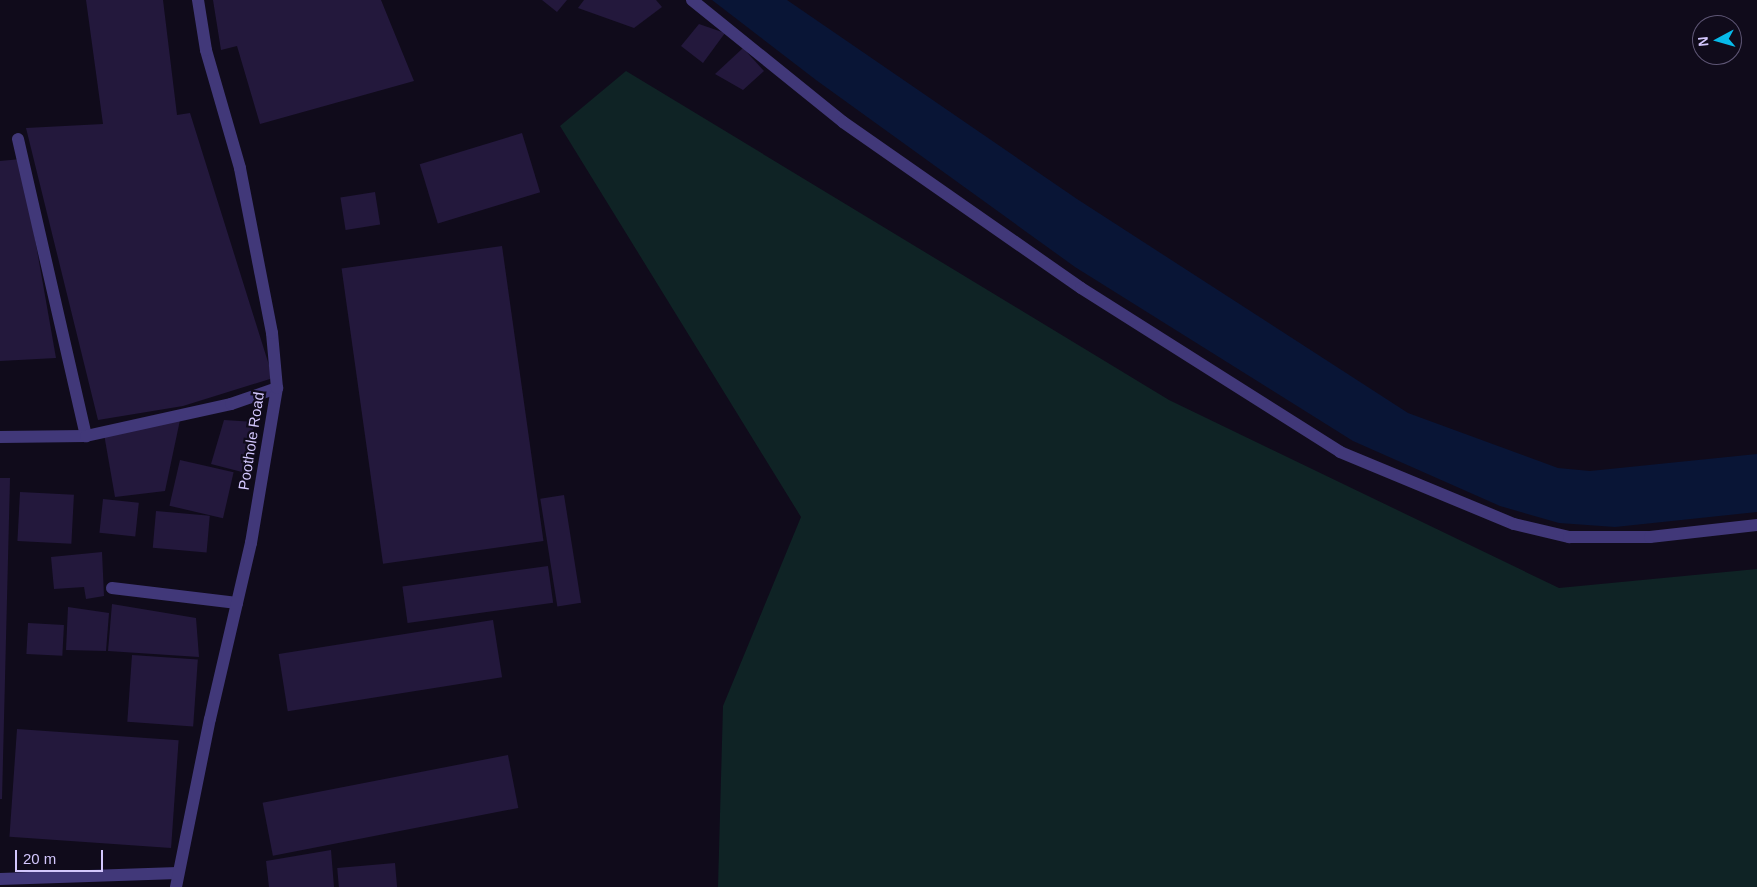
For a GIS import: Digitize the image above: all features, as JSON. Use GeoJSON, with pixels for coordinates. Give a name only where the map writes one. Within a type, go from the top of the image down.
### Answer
{"type":"FeatureCollection","features":[{"type":"Feature","properties":{"kind":"street","name":"Poothole Road"},"geometry":{"type":"LineString","coordinates":[[176,887],[251,543],[277,388],[272,333],[240,168],[206,50],[198,0]]}},
{"type":"Feature","properties":{"kind":"street"},"geometry":{"type":"LineString","coordinates":[[692,0],[851,127],[1081,288],[1340,452],[1514,524],[1569,537],[1650,536],[1757,525]]}},
{"type":"Feature","properties":{"kind":"street"},"geometry":{"type":"LineString","coordinates":[[18,139],[86,436]]}},
{"type":"Feature","properties":{"kind":"street"},"geometry":{"type":"LineString","coordinates":[[0,437],[86,436],[231,404],[277,388]]}},
{"type":"Feature","properties":{"kind":"street"},"geometry":{"type":"LineString","coordinates":[[112,588],[237,603]]}},
{"type":"Feature","properties":{"kind":"street"},"geometry":{"type":"LineString","coordinates":[[0,879],[178,873]]}},
{"type":"Feature","properties":{"kind":"green space"},"geometry":{"type":"Polygon","coordinates":[[[626,71],[1169,400],[1559,588],[1757,569],[1757,887],[718,887],[723,706],[801,517],[560,126],[626,71]]]}},
{"type":"Feature","properties":{"kind":"water"},"geometry":{"type":"Polygon","coordinates":[[[712,0],[787,0],[1077,199],[1408,413],[1558,468],[1590,471],[1757,454],[1757,512],[1615,527],[1559,523],[1500,506],[1353,441],[1075,267],[816,80],[712,0]]]}},
{"type":"Feature","properties":{"kind":"building"},"geometry":{"type":"Polygon","coordinates":[[[86,0],[163,0],[177,115],[190,113],[273,378],[183,406],[98,420],[26,128],[103,124],[86,0]]]}},
{"type":"Feature","properties":{"kind":"building"},"geometry":{"type":"Polygon","coordinates":[[[213,0],[381,0],[414,81],[260,124],[237,46],[221,50],[213,0]]]}},
{"type":"Feature","properties":{"kind":"building"},"geometry":{"type":"Polygon","coordinates":[[[542,0],[567,0],[557,12],[542,0]]]}},
{"type":"Feature","properties":{"kind":"building"},"geometry":{"type":"Polygon","coordinates":[[[584,0],[656,0],[662,7],[634,28],[578,8],[584,0]]]}},
{"type":"Feature","properties":{"kind":"building"},"geometry":{"type":"Polygon","coordinates":[[[699,24],[725,33],[703,63],[681,46],[699,24]]]}},
{"type":"Feature","properties":{"kind":"building"},"geometry":{"type":"Polygon","coordinates":[[[743,48],[764,71],[743,90],[715,74],[743,48]]]}},
{"type":"Feature","properties":{"kind":"building"},"geometry":{"type":"Polygon","coordinates":[[[522,133],[540,192],[438,224],[420,164],[522,133]]]}},
{"type":"Feature","properties":{"kind":"building"},"geometry":{"type":"Polygon","coordinates":[[[21,159],[56,358],[0,361],[0,161],[21,159]]]}},
{"type":"Feature","properties":{"kind":"building"},"geometry":{"type":"Polygon","coordinates":[[[375,192],[380,225],[346,230],[340,197],[375,192]]]}},
{"type":"Feature","properties":{"kind":"building"},"geometry":{"type":"Polygon","coordinates":[[[502,246],[543,541],[383,564],[342,269],[502,246]]]}},
{"type":"Feature","properties":{"kind":"building"},"geometry":{"type":"Polygon","coordinates":[[[180,420],[165,491],[115,497],[104,434],[180,420]]]}},
{"type":"Feature","properties":{"kind":"building"},"geometry":{"type":"Polygon","coordinates":[[[224,420],[255,422],[242,472],[211,464],[224,420]]]}},
{"type":"Feature","properties":{"kind":"building"},"geometry":{"type":"Polygon","coordinates":[[[180,460],[234,472],[223,518],[169,506],[180,460]]]}},
{"type":"Feature","properties":{"kind":"building"},"geometry":{"type":"Polygon","coordinates":[[[0,478],[10,478],[2,799],[0,799],[0,478]]]}},
{"type":"Feature","properties":{"kind":"building"},"geometry":{"type":"Polygon","coordinates":[[[20,492],[74,495],[71,544],[17,541],[20,492]]]}},
{"type":"Feature","properties":{"kind":"building"},"geometry":{"type":"Polygon","coordinates":[[[564,495],[581,603],[557,606],[540,499],[564,495]]]}},
{"type":"Feature","properties":{"kind":"building"},"geometry":{"type":"Polygon","coordinates":[[[103,499],[139,503],[135,537],[99,533],[103,499]]]}},
{"type":"Feature","properties":{"kind":"building"},"geometry":{"type":"Polygon","coordinates":[[[156,511],[210,516],[207,553],[153,548],[156,511]]]}},
{"type":"Feature","properties":{"kind":"building"},"geometry":{"type":"Polygon","coordinates":[[[102,552],[104,596],[86,599],[84,587],[54,589],[51,557],[102,552]]]}},
{"type":"Feature","properties":{"kind":"building"},"geometry":{"type":"Polygon","coordinates":[[[548,566],[553,603],[408,623],[402,586],[548,566]]]}},
{"type":"Feature","properties":{"kind":"building"},"geometry":{"type":"Polygon","coordinates":[[[112,604],[196,618],[199,657],[108,651],[112,604]]]}},
{"type":"Feature","properties":{"kind":"building"},"geometry":{"type":"Polygon","coordinates":[[[68,607],[109,613],[106,651],[66,650],[68,607]]]}},
{"type":"Feature","properties":{"kind":"building"},"geometry":{"type":"Polygon","coordinates":[[[493,620],[502,677],[288,711],[279,654],[493,620]]]}},
{"type":"Feature","properties":{"kind":"building"},"geometry":{"type":"Polygon","coordinates":[[[28,623],[64,625],[62,656],[26,654],[28,623]]]}},
{"type":"Feature","properties":{"kind":"building"},"geometry":{"type":"Polygon","coordinates":[[[132,655],[198,660],[193,726],[127,722],[132,655]]]}},
{"type":"Feature","properties":{"kind":"building"},"geometry":{"type":"Polygon","coordinates":[[[17,729],[179,740],[171,848],[9,837],[17,729]]]}},
{"type":"Feature","properties":{"kind":"building"},"geometry":{"type":"Polygon","coordinates":[[[508,755],[518,808],[273,856],[263,803],[508,755]]]}},
{"type":"Feature","properties":{"kind":"building"},"geometry":{"type":"Polygon","coordinates":[[[331,850],[334,887],[269,887],[266,861],[331,850]]]}},
{"type":"Feature","properties":{"kind":"building"},"geometry":{"type":"Polygon","coordinates":[[[395,863],[397,887],[339,887],[337,868],[395,863]]]}}]}
